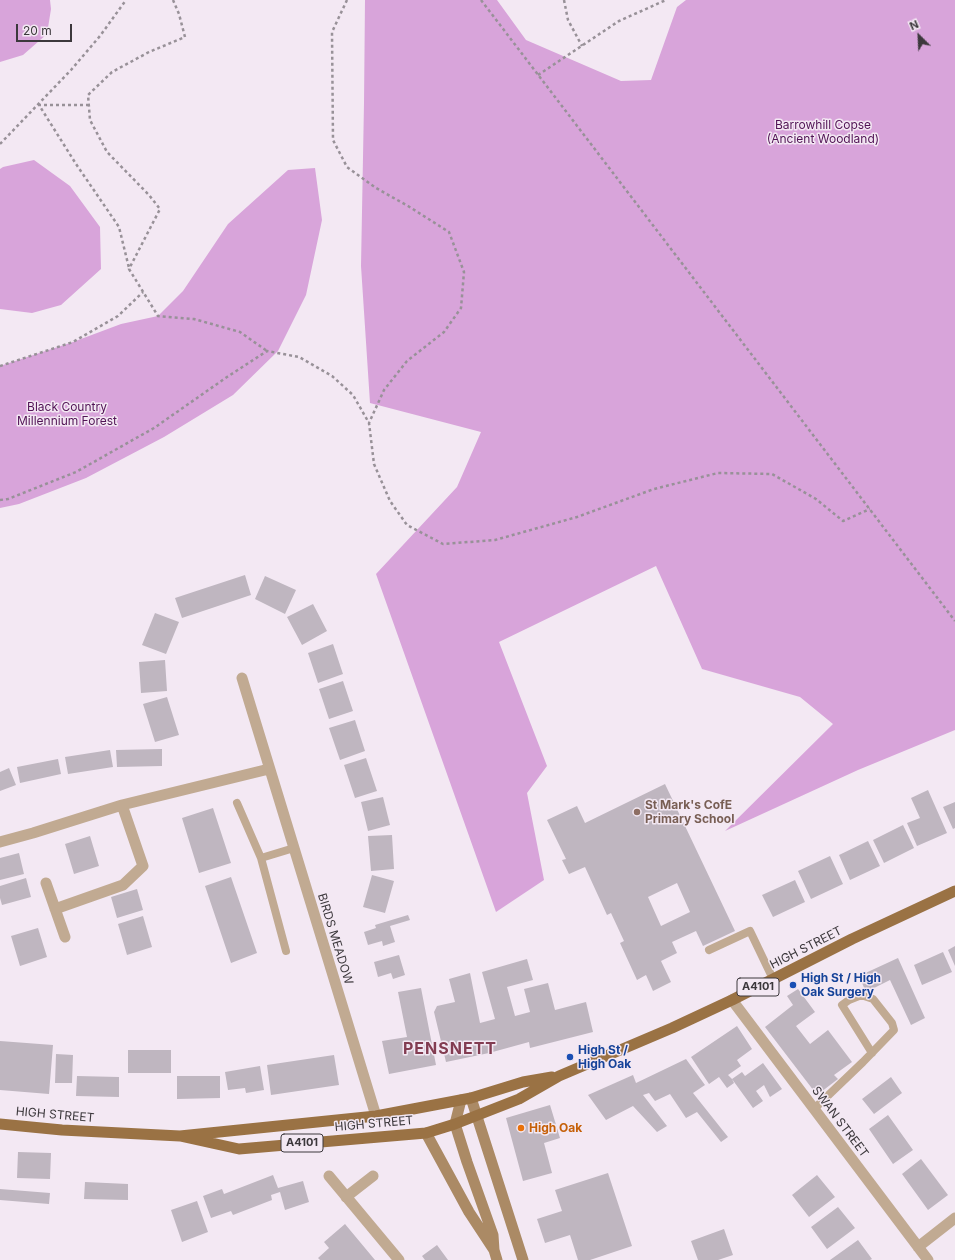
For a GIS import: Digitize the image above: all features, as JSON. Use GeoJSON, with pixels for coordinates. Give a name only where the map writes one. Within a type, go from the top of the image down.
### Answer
{"type":"FeatureCollection","features":[{"type":"Feature","properties":{"kind":"main road","name":"HIGH STREET"},"geometry":{"type":"LineString","coordinates":[[180,1136],[238,1149],[426,1133],[455,1124],[519,1099],[559,1076],[672,1028],[732,1000],[852,939],[955,891]]}},
{"type":"Feature","properties":{"kind":"main road","name":"HIGH STREET"},"geometry":{"type":"LineString","coordinates":[[0,1124],[62,1130],[180,1136],[376,1116],[466,1099],[523,1082],[559,1076]]}},
{"type":"Feature","properties":{"kind":"main road"},"geometry":{"type":"LineString","coordinates":[[466,1099],[477,1116],[523,1260]]}},
{"type":"Feature","properties":{"kind":"main road"},"geometry":{"type":"LineString","coordinates":[[466,1099],[455,1124],[493,1235],[495,1255]]}},
{"type":"Feature","properties":{"kind":"main road"},"geometry":{"type":"LineString","coordinates":[[426,1133],[495,1255]]}},
{"type":"Feature","properties":{"kind":"street","name":"BIRDS MEADOW"},"geometry":{"type":"LineString","coordinates":[[242,678],[376,1116]]}},
{"type":"Feature","properties":{"kind":"street"},"geometry":{"type":"LineString","coordinates":[[0,842],[122,805],[269,769]]}},
{"type":"Feature","properties":{"kind":"street"},"geometry":{"type":"LineString","coordinates":[[55,909],[123,885],[143,866],[122,805]]}},
{"type":"Feature","properties":{"kind":"street"},"geometry":{"type":"LineString","coordinates":[[46,883],[65,936]]}},
{"type":"Feature","properties":{"kind":"street","name":"SWAN STREET"},"geometry":{"type":"LineString","coordinates":[[732,1000],[928,1260]]}},
{"type":"Feature","properties":{"kind":"street"},"geometry":{"type":"LineString","coordinates":[[329,1176],[399,1260]]}},
{"type":"Feature","properties":{"kind":"street"},"geometry":{"type":"LineString","coordinates":[[346,1197],[373,1176]]}},
{"type":"Feature","properties":{"kind":"street"},"geometry":{"type":"LineString","coordinates":[[918,1247],[955,1218]]}},
{"type":"Feature","properties":{"kind":"lane"},"geometry":{"type":"LineString","coordinates":[[237,803],[260,858],[286,951]]}},
{"type":"Feature","properties":{"kind":"lane"},"geometry":{"type":"LineString","coordinates":[[260,858],[294,848]]}},
{"type":"Feature","properties":{"kind":"lane"},"geometry":{"type":"LineString","coordinates":[[709,950],[750,931],[773,979]]}},
{"type":"Feature","properties":{"kind":"lane"},"geometry":{"type":"LineString","coordinates":[[814,1109],[872,1053],[894,1030],[892,1023],[873,999],[859,996],[842,1005],[872,1053]]}},
{"type":"Feature","properties":{"kind":"path"},"geometry":{"type":"LineString","coordinates":[[0,144],[71,70],[100,36],[126,0]]}},
{"type":"Feature","properties":{"kind":"path"},"geometry":{"type":"LineString","coordinates":[[129,269],[160,209],[149,195],[108,152],[90,120],[88,95],[112,72],[149,52],[186,37],[173,0]]}},
{"type":"Feature","properties":{"kind":"path"},"geometry":{"type":"LineString","coordinates":[[347,0],[332,32],[333,140],[346,167],[376,188],[449,232],[464,272],[461,308],[444,332],[407,361],[384,390],[369,424]]}},
{"type":"Feature","properties":{"kind":"path"},"geometry":{"type":"LineString","coordinates":[[481,0],[955,621]]}},
{"type":"Feature","properties":{"kind":"path"},"geometry":{"type":"LineString","coordinates":[[564,0],[568,20],[582,46]]}},
{"type":"Feature","properties":{"kind":"path"},"geometry":{"type":"LineString","coordinates":[[538,75],[619,21],[666,0]]}},
{"type":"Feature","properties":{"kind":"path"},"geometry":{"type":"LineString","coordinates":[[39,105],[89,105]]}},
{"type":"Feature","properties":{"kind":"path"},"geometry":{"type":"LineString","coordinates":[[39,105],[90,186],[119,228],[129,269],[158,316],[194,319],[240,332],[267,352],[299,358],[332,376],[353,395],[369,424],[374,464],[390,501],[406,525],[442,544],[495,540],[577,516],[654,489],[718,473],[772,474],[816,499],[843,521],[870,509]]}},
{"type":"Feature","properties":{"kind":"path"},"geometry":{"type":"LineString","coordinates":[[0,366],[73,342],[118,316],[144,292]]}},
{"type":"Feature","properties":{"kind":"path"},"geometry":{"type":"LineString","coordinates":[[0,500],[8,499],[76,472],[154,428],[227,377],[267,352]]}},
{"type":"Feature","properties":{"kind":"green space"},"geometry":{"type":"Polygon","coordinates":[[[0,0],[50,0],[51,9],[47,34],[23,55],[0,62],[0,0]]]}},
{"type":"Feature","properties":{"kind":"green space","name":"Barrowhill Copse (Ancient Woodland)"},"geometry":{"type":"Polygon","coordinates":[[[365,0],[497,0],[526,40],[621,81],[651,80],[677,7],[686,0],[955,0],[955,730],[858,770],[725,831],[833,724],[800,697],[702,669],[656,566],[499,642],[547,766],[527,793],[544,880],[496,912],[376,574],[457,487],[481,432],[370,403],[361,266],[365,0]]]}},
{"type":"Feature","properties":{"kind":"green space"},"geometry":{"type":"Polygon","coordinates":[[[34,160],[70,186],[100,227],[101,269],[61,305],[32,313],[0,309],[0,169],[34,160]]]}},
{"type":"Feature","properties":{"kind":"green space","name":"Black Country Millennium Forest"},"geometry":{"type":"Polygon","coordinates":[[[315,168],[322,220],[306,295],[278,351],[233,395],[164,437],[86,478],[19,504],[0,508],[0,366],[73,342],[121,324],[158,316],[183,291],[228,224],[288,170],[315,168]]]}},
{"type":"Feature","properties":{"kind":"building"},"geometry":{"type":"Polygon","coordinates":[[[245,575],[251,595],[182,618],[175,598],[245,575]]]}},
{"type":"Feature","properties":{"kind":"building"},"geometry":{"type":"Polygon","coordinates":[[[265,576],[296,590],[285,614],[255,599],[265,576]]]}},
{"type":"Feature","properties":{"kind":"building"},"geometry":{"type":"Polygon","coordinates":[[[313,604],[327,631],[302,645],[287,617],[313,604]]]}},
{"type":"Feature","properties":{"kind":"building"},"geometry":{"type":"Polygon","coordinates":[[[155,613],[179,622],[166,654],[142,645],[155,613]]]}},
{"type":"Feature","properties":{"kind":"building"},"geometry":{"type":"Polygon","coordinates":[[[333,644],[343,674],[318,683],[308,653],[333,644]]]}},
{"type":"Feature","properties":{"kind":"building"},"geometry":{"type":"Polygon","coordinates":[[[165,660],[167,691],[141,693],[139,662],[165,660]]]}},
{"type":"Feature","properties":{"kind":"building"},"geometry":{"type":"Polygon","coordinates":[[[343,681],[353,711],[329,719],[319,689],[343,681]]]}},
{"type":"Feature","properties":{"kind":"building"},"geometry":{"type":"Polygon","coordinates":[[[167,697],[179,735],[155,742],[143,704],[167,697]]]}},
{"type":"Feature","properties":{"kind":"building"},"geometry":{"type":"Polygon","coordinates":[[[355,720],[365,751],[340,760],[329,728],[355,720]]]}},
{"type":"Feature","properties":{"kind":"building"},"geometry":{"type":"Polygon","coordinates":[[[162,749],[162,766],[117,767],[116,750],[162,749]]]}},
{"type":"Feature","properties":{"kind":"building"},"geometry":{"type":"Polygon","coordinates":[[[110,750],[113,767],[68,774],[65,757],[110,750]]]}},
{"type":"Feature","properties":{"kind":"building"},"geometry":{"type":"Polygon","coordinates":[[[366,758],[377,791],[355,798],[344,765],[366,758]]]}},
{"type":"Feature","properties":{"kind":"building"},"geometry":{"type":"Polygon","coordinates":[[[58,759],[61,774],[20,783],[17,767],[58,759]]]}},
{"type":"Feature","properties":{"kind":"building"},"geometry":{"type":"Polygon","coordinates":[[[9,768],[16,785],[0,791],[0,772],[9,768]]]}},
{"type":"Feature","properties":{"kind":"building"},"geometry":{"type":"Polygon","coordinates":[[[665,784],[735,931],[703,946],[696,931],[672,942],[677,953],[661,961],[671,982],[653,991],[646,975],[637,980],[620,943],[624,941],[611,913],[607,915],[585,867],[569,874],[562,860],[566,859],[547,820],[577,806],[585,823],[665,784]],[[677,883],[648,897],[661,926],[690,912],[677,883]]]}},
{"type":"Feature","properties":{"kind":"building"},"geometry":{"type":"Polygon","coordinates":[[[928,790],[947,833],[917,846],[907,823],[920,818],[911,798],[928,790]]]}},
{"type":"Feature","properties":{"kind":"building"},"geometry":{"type":"Polygon","coordinates":[[[383,797],[390,825],[368,831],[361,802],[383,797]]]}},
{"type":"Feature","properties":{"kind":"building"},"geometry":{"type":"Polygon","coordinates":[[[955,802],[955,828],[953,829],[943,807],[955,802]]]}},
{"type":"Feature","properties":{"kind":"building"},"geometry":{"type":"Polygon","coordinates":[[[213,808],[231,863],[199,873],[182,818],[213,808]]]}},
{"type":"Feature","properties":{"kind":"building"},"geometry":{"type":"Polygon","coordinates":[[[903,825],[914,848],[884,863],[873,840],[903,825]]]}},
{"type":"Feature","properties":{"kind":"building"},"geometry":{"type":"Polygon","coordinates":[[[392,835],[394,869],[371,871],[368,836],[392,835]]]}},
{"type":"Feature","properties":{"kind":"building"},"geometry":{"type":"Polygon","coordinates":[[[90,836],[99,866],[74,874],[65,844],[90,836]]]}},
{"type":"Feature","properties":{"kind":"building"},"geometry":{"type":"Polygon","coordinates":[[[868,841],[880,866],[850,880],[839,855],[868,841]]]}},
{"type":"Feature","properties":{"kind":"building"},"geometry":{"type":"Polygon","coordinates":[[[19,853],[24,874],[0,880],[0,858],[19,853]]]}},
{"type":"Feature","properties":{"kind":"building"},"geometry":{"type":"Polygon","coordinates":[[[830,856],[843,884],[811,899],[798,871],[830,856]]]}},
{"type":"Feature","properties":{"kind":"building"},"geometry":{"type":"Polygon","coordinates":[[[372,875],[394,881],[385,913],[363,907],[372,875]]]}},
{"type":"Feature","properties":{"kind":"building"},"geometry":{"type":"Polygon","coordinates":[[[231,877],[257,953],[231,963],[205,886],[231,877]]]}},
{"type":"Feature","properties":{"kind":"building"},"geometry":{"type":"Polygon","coordinates":[[[26,878],[31,897],[2,905],[0,898],[0,886],[26,878]]]}},
{"type":"Feature","properties":{"kind":"building"},"geometry":{"type":"Polygon","coordinates":[[[795,880],[805,902],[773,917],[762,895],[795,880]]]}},
{"type":"Feature","properties":{"kind":"building"},"geometry":{"type":"Polygon","coordinates":[[[137,889],[143,910],[117,918],[111,897],[137,889]]]}},
{"type":"Feature","properties":{"kind":"building"},"geometry":{"type":"Polygon","coordinates":[[[408,915],[410,920],[390,926],[395,942],[383,946],[382,941],[368,945],[364,932],[376,928],[375,925],[408,915]]]}},
{"type":"Feature","properties":{"kind":"building"},"geometry":{"type":"Polygon","coordinates":[[[143,916],[152,947],[127,955],[118,924],[143,916]]]}},
{"type":"Feature","properties":{"kind":"building"},"geometry":{"type":"Polygon","coordinates":[[[38,928],[47,957],[20,966],[11,936],[38,928]]]}},
{"type":"Feature","properties":{"kind":"building"},"geometry":{"type":"Polygon","coordinates":[[[955,946],[955,966],[948,950],[955,946]]]}},
{"type":"Feature","properties":{"kind":"building"},"geometry":{"type":"Polygon","coordinates":[[[943,952],[952,972],[922,985],[914,965],[943,952]]]}},
{"type":"Feature","properties":{"kind":"building"},"geometry":{"type":"Polygon","coordinates":[[[399,955],[405,975],[393,979],[391,973],[378,977],[374,962],[399,955]]]}},
{"type":"Feature","properties":{"kind":"building"},"geometry":{"type":"Polygon","coordinates":[[[898,958],[925,1018],[911,1025],[890,980],[866,992],[859,976],[898,958]]]}},
{"type":"Feature","properties":{"kind":"building"},"geometry":{"type":"Polygon","coordinates":[[[527,959],[533,980],[507,987],[515,1016],[530,1012],[524,989],[548,983],[555,1010],[586,1002],[593,1032],[530,1048],[529,1042],[489,1053],[446,1062],[434,1012],[437,1006],[455,1002],[449,979],[470,973],[480,1023],[495,1019],[482,972],[527,959]]]}},
{"type":"Feature","properties":{"kind":"building"},"geometry":{"type":"Polygon","coordinates":[[[421,988],[436,1065],[389,1074],[382,1041],[407,1037],[398,992],[421,988]]]}},
{"type":"Feature","properties":{"kind":"building"},"geometry":{"type":"Polygon","coordinates":[[[798,989],[815,1012],[796,1026],[810,1044],[828,1030],[852,1062],[834,1075],[838,1079],[817,1095],[765,1027],[793,1005],[787,996],[798,989]]]}},
{"type":"Feature","properties":{"kind":"building"},"geometry":{"type":"Polygon","coordinates":[[[737,1026],[752,1049],[737,1060],[741,1066],[728,1075],[734,1083],[727,1088],[719,1077],[709,1084],[691,1057],[737,1026]]]}},
{"type":"Feature","properties":{"kind":"building"},"geometry":{"type":"Polygon","coordinates":[[[0,1041],[53,1045],[49,1094],[0,1090],[0,1041]]]}},
{"type":"Feature","properties":{"kind":"building"},"geometry":{"type":"Polygon","coordinates":[[[128,1050],[171,1050],[171,1073],[128,1073],[128,1050]]]}},
{"type":"Feature","properties":{"kind":"building"},"geometry":{"type":"Polygon","coordinates":[[[56,1054],[73,1055],[72,1083],[55,1083],[56,1054]]]}},
{"type":"Feature","properties":{"kind":"building"},"geometry":{"type":"Polygon","coordinates":[[[334,1055],[339,1085],[271,1095],[267,1065],[334,1055]]]}},
{"type":"Feature","properties":{"kind":"building"},"geometry":{"type":"Polygon","coordinates":[[[686,1059],[705,1085],[693,1093],[728,1137],[721,1142],[697,1112],[686,1118],[670,1094],[655,1101],[649,1093],[643,1095],[667,1126],[657,1132],[633,1106],[606,1120],[588,1095],[633,1075],[636,1083],[686,1059]]]}},
{"type":"Feature","properties":{"kind":"building"},"geometry":{"type":"Polygon","coordinates":[[[763,1063],[782,1089],[770,1097],[764,1085],[756,1091],[763,1101],[753,1108],[732,1079],[742,1072],[745,1076],[763,1063]]]}},
{"type":"Feature","properties":{"kind":"building"},"geometry":{"type":"Polygon","coordinates":[[[260,1066],[264,1090],[246,1093],[245,1088],[228,1090],[225,1072],[260,1066]]]}},
{"type":"Feature","properties":{"kind":"building"},"geometry":{"type":"Polygon","coordinates":[[[77,1076],[119,1077],[119,1097],[76,1096],[77,1076]]]}},
{"type":"Feature","properties":{"kind":"building"},"geometry":{"type":"Polygon","coordinates":[[[177,1076],[220,1076],[220,1098],[177,1099],[177,1076]]]}},
{"type":"Feature","properties":{"kind":"building"},"geometry":{"type":"Polygon","coordinates":[[[891,1077],[902,1093],[874,1114],[862,1099],[891,1077]]]}},
{"type":"Feature","properties":{"kind":"building"},"geometry":{"type":"Polygon","coordinates":[[[550,1105],[560,1138],[544,1143],[552,1173],[523,1181],[506,1118],[550,1105]]]}},
{"type":"Feature","properties":{"kind":"building"},"geometry":{"type":"Polygon","coordinates":[[[888,1115],[913,1150],[893,1164],[869,1129],[888,1115]]]}},
{"type":"Feature","properties":{"kind":"building"},"geometry":{"type":"Polygon","coordinates":[[[18,1152],[51,1153],[50,1179],[17,1178],[18,1152]]]}},
{"type":"Feature","properties":{"kind":"building"},"geometry":{"type":"Polygon","coordinates":[[[921,1159],[948,1195],[928,1210],[902,1174],[921,1159]]]}},
{"type":"Feature","properties":{"kind":"building"},"geometry":{"type":"Polygon","coordinates":[[[608,1173],[632,1246],[590,1260],[578,1260],[570,1235],[545,1243],[537,1219],[562,1211],[555,1190],[608,1173]]]}},
{"type":"Feature","properties":{"kind":"building"},"geometry":{"type":"Polygon","coordinates":[[[273,1175],[278,1188],[303,1181],[309,1202],[285,1210],[280,1192],[271,1195],[272,1200],[233,1215],[231,1211],[211,1218],[203,1196],[222,1189],[224,1194],[273,1175]]]}},
{"type":"Feature","properties":{"kind":"building"},"geometry":{"type":"Polygon","coordinates":[[[817,1175],[835,1197],[809,1217],[792,1195],[817,1175]]]}},
{"type":"Feature","properties":{"kind":"building"},"geometry":{"type":"Polygon","coordinates":[[[85,1182],[128,1184],[128,1200],[84,1199],[85,1182]]]}},
{"type":"Feature","properties":{"kind":"building"},"geometry":{"type":"Polygon","coordinates":[[[0,1189],[50,1193],[49,1204],[0,1200],[0,1189]]]}},
{"type":"Feature","properties":{"kind":"building"},"geometry":{"type":"Polygon","coordinates":[[[197,1201],[208,1232],[182,1242],[171,1210],[197,1201]]]}},
{"type":"Feature","properties":{"kind":"building"},"geometry":{"type":"Polygon","coordinates":[[[838,1207],[855,1228],[827,1249],[811,1227],[838,1207]]]}},
{"type":"Feature","properties":{"kind":"building"},"geometry":{"type":"Polygon","coordinates":[[[345,1224],[375,1260],[320,1260],[318,1258],[329,1248],[324,1242],[345,1224]]]}},
{"type":"Feature","properties":{"kind":"building"},"geometry":{"type":"Polygon","coordinates":[[[724,1229],[733,1255],[718,1260],[698,1260],[691,1241],[724,1229]]]}},
{"type":"Feature","properties":{"kind":"building"},"geometry":{"type":"Polygon","coordinates":[[[858,1240],[872,1259],[830,1260],[858,1240]]]}},
{"type":"Feature","properties":{"kind":"building"},"geometry":{"type":"Polygon","coordinates":[[[437,1245],[448,1260],[425,1260],[422,1256],[437,1245]]]}},
{"type":"Feature","properties":{"kind":"place","name":"St Mark's CofE Primary School"},"geometry":{"type":"Point","coordinates":[637,812]}},
{"type":"Feature","properties":{"kind":"place","name":"High St / High Oak Surgery"},"geometry":{"type":"Point","coordinates":[793,985]}},
{"type":"Feature","properties":{"kind":"place","name":"High St / High Oak"},"geometry":{"type":"Point","coordinates":[570,1057]}},
{"type":"Feature","properties":{"kind":"place","name":"High Oak"},"geometry":{"type":"Point","coordinates":[521,1128]}},
{"type":"Feature","properties":{"kind":"district","name":"PENSNETT"},"geometry":{"type":"Point","coordinates":[450,1049]}}]}
